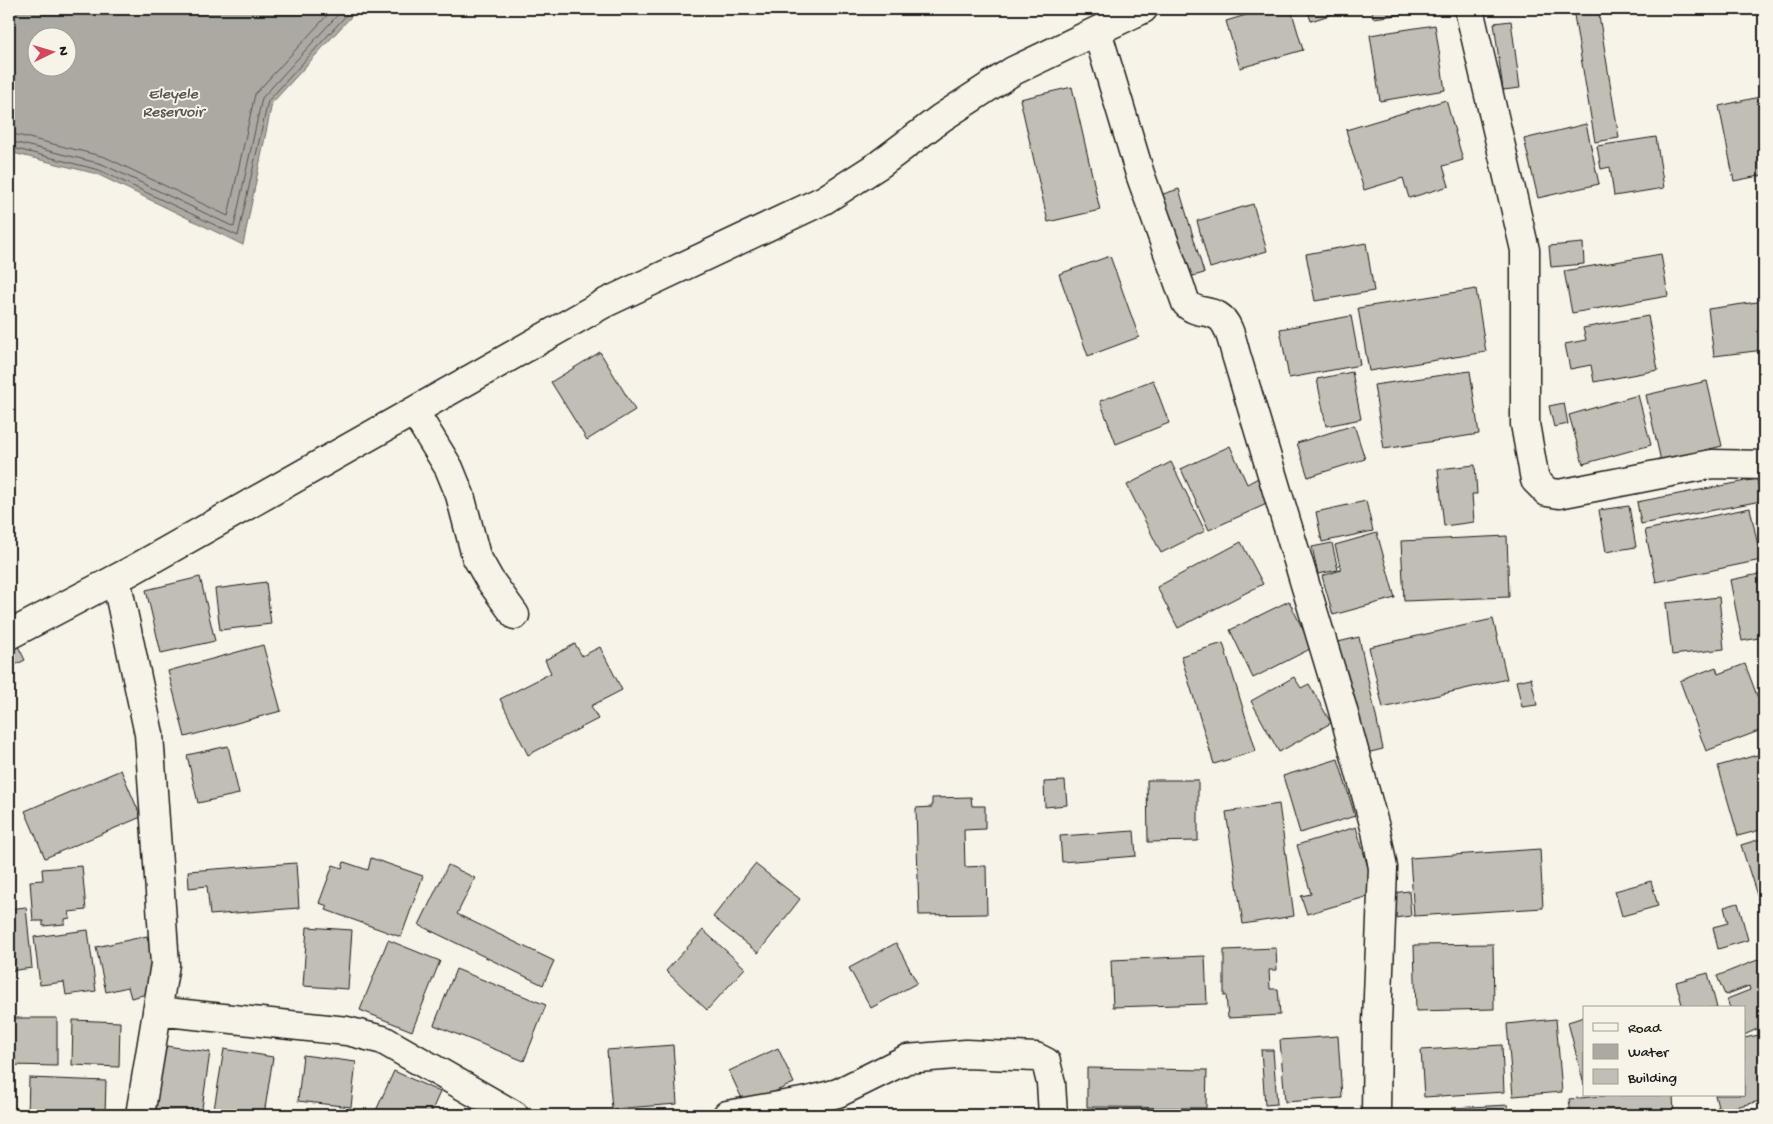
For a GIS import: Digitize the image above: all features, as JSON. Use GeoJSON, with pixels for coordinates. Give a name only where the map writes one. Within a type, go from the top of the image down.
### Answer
{"type":"FeatureCollection","features":[{"type":"Feature","properties":{"kind":"street"},"geometry":{"type":"LineString","coordinates":[[9,635],[116,579],[603,304],[824,200],[880,164],[941,118],[1013,71],[1143,9]]}},
{"type":"Feature","properties":{"kind":"street"},"geometry":{"type":"LineString","coordinates":[[1469,9],[1525,250],[1525,424],[1535,480],[1547,492],[1559,494],[1712,464],[1762,470]]}},
{"type":"Feature","properties":{"kind":"street"},"geometry":{"type":"LineString","coordinates":[[1097,31],[1140,174],[1186,304],[1192,310],[1217,316],[1226,325],[1232,342],[1342,707],[1376,831],[1383,868],[1377,1022],[1376,1115]]}},
{"type":"Feature","properties":{"kind":"street"},"geometry":{"type":"LineString","coordinates":[[414,411],[449,468],[460,495],[476,556],[489,579],[515,615]]}},
{"type":"Feature","properties":{"kind":"street"},"geometry":{"type":"LineString","coordinates":[[116,579],[149,734],[165,964],[140,1115]]}},
{"type":"Feature","properties":{"kind":"street"},"geometry":{"type":"LineString","coordinates":[[156,1011],[347,1031],[383,1040],[514,1115]]}},
{"type":"Feature","properties":{"kind":"street"},"geometry":{"type":"LineString","coordinates":[[727,1115],[808,1101],[838,1093],[907,1059],[966,1054],[1036,1057],[1046,1062],[1051,1083],[1053,1115]]}},
{"type":"Feature","properties":{"kind":"water","name":"Eleyele Reservoir"},"geometry":{"type":"Polygon","coordinates":[[[9,9],[358,9],[272,103],[243,245],[97,174],[9,152],[9,9]]]}},
{"type":"Feature","properties":{"kind":"building"},"geometry":{"type":"Polygon","coordinates":[[[1266,9],[1291,9],[1303,50],[1240,68],[1226,21],[1266,9]]]}},
{"type":"Feature","properties":{"kind":"building"},"geometry":{"type":"Polygon","coordinates":[[[1307,9],[1348,9],[1311,21],[1307,9]]]}},
{"type":"Feature","properties":{"kind":"building"},"geometry":{"type":"Polygon","coordinates":[[[1372,9],[1428,9],[1428,11],[1373,18],[1372,9]]]}},
{"type":"Feature","properties":{"kind":"building"},"geometry":{"type":"Polygon","coordinates":[[[1573,9],[1598,9],[1619,138],[1595,142],[1573,9]]]}},
{"type":"Feature","properties":{"kind":"building"},"geometry":{"type":"Polygon","coordinates":[[[1511,21],[1520,88],[1503,90],[1494,23],[1511,21]]]}},
{"type":"Feature","properties":{"kind":"building"},"geometry":{"type":"Polygon","coordinates":[[[1435,25],[1445,90],[1380,101],[1370,35],[1435,25]]]}},
{"type":"Feature","properties":{"kind":"building"},"geometry":{"type":"Polygon","coordinates":[[[1072,87],[1100,210],[1048,222],[1020,99],[1072,87]]]}},
{"type":"Feature","properties":{"kind":"building"},"geometry":{"type":"Polygon","coordinates":[[[1764,96],[1764,175],[1734,181],[1719,106],[1764,96]]]}},
{"type":"Feature","properties":{"kind":"building"},"geometry":{"type":"Polygon","coordinates":[[[1446,100],[1463,160],[1443,166],[1449,186],[1409,198],[1403,178],[1364,190],[1346,130],[1446,100]]]}},
{"type":"Feature","properties":{"kind":"building"},"geometry":{"type":"Polygon","coordinates":[[[1586,124],[1599,184],[1538,198],[1524,139],[1586,124]]]}},
{"type":"Feature","properties":{"kind":"building"},"geometry":{"type":"Polygon","coordinates":[[[1656,137],[1664,188],[1614,196],[1610,167],[1601,169],[1597,146],[1656,137]]]}},
{"type":"Feature","properties":{"kind":"building"},"geometry":{"type":"Polygon","coordinates":[[[1179,189],[1204,273],[1186,278],[1160,195],[1179,189]]]}},
{"type":"Feature","properties":{"kind":"building"},"geometry":{"type":"Polygon","coordinates":[[[1253,204],[1267,251],[1210,268],[1197,221],[1253,204]]]}},
{"type":"Feature","properties":{"kind":"building"},"geometry":{"type":"Polygon","coordinates":[[[1366,243],[1374,291],[1315,301],[1306,254],[1366,243]]]}},
{"type":"Feature","properties":{"kind":"building"},"geometry":{"type":"Polygon","coordinates":[[[1583,243],[1584,264],[1551,267],[1549,246],[1583,243]]]}},
{"type":"Feature","properties":{"kind":"building"},"geometry":{"type":"Polygon","coordinates":[[[1661,254],[1668,296],[1572,313],[1564,271],[1661,254]]]}},
{"type":"Feature","properties":{"kind":"building"},"geometry":{"type":"Polygon","coordinates":[[[1110,256],[1139,337],[1088,356],[1059,274],[1110,256]]]}},
{"type":"Feature","properties":{"kind":"building"},"geometry":{"type":"Polygon","coordinates":[[[1476,289],[1486,352],[1369,371],[1358,308],[1476,289]]]}},
{"type":"Feature","properties":{"kind":"building"},"geometry":{"type":"Polygon","coordinates":[[[1764,301],[1764,350],[1714,356],[1708,309],[1764,301]]]}},
{"type":"Feature","properties":{"kind":"building"},"geometry":{"type":"Polygon","coordinates":[[[1351,316],[1360,365],[1289,378],[1280,329],[1351,316]]]}},
{"type":"Feature","properties":{"kind":"building"},"geometry":{"type":"Polygon","coordinates":[[[1648,316],[1658,370],[1594,382],[1591,365],[1570,369],[1565,344],[1586,340],[1583,328],[1648,316]]]}},
{"type":"Feature","properties":{"kind":"building"},"geometry":{"type":"Polygon","coordinates":[[[600,352],[635,410],[587,440],[551,382],[600,352]]]}},
{"type":"Feature","properties":{"kind":"building"},"geometry":{"type":"Polygon","coordinates":[[[1470,371],[1479,434],[1384,449],[1374,385],[1470,371]]]}},
{"type":"Feature","properties":{"kind":"building"},"geometry":{"type":"Polygon","coordinates":[[[1352,372],[1361,419],[1326,426],[1317,379],[1352,372]]]}},
{"type":"Feature","properties":{"kind":"building"},"geometry":{"type":"Polygon","coordinates":[[[1153,380],[1169,423],[1116,444],[1100,401],[1153,380]]]}},
{"type":"Feature","properties":{"kind":"building"},"geometry":{"type":"Polygon","coordinates":[[[1707,381],[1722,446],[1661,461],[1646,395],[1707,381]]]}},
{"type":"Feature","properties":{"kind":"building"},"geometry":{"type":"Polygon","coordinates":[[[1638,395],[1651,445],[1583,464],[1569,415],[1638,395]]]}},
{"type":"Feature","properties":{"kind":"building"},"geometry":{"type":"Polygon","coordinates":[[[1564,403],[1568,424],[1554,427],[1549,406],[1564,403]]]}},
{"type":"Feature","properties":{"kind":"building"},"geometry":{"type":"Polygon","coordinates":[[[1354,425],[1365,459],[1308,477],[1297,443],[1354,425]]]}},
{"type":"Feature","properties":{"kind":"building"},"geometry":{"type":"Polygon","coordinates":[[[1230,446],[1247,484],[1260,477],[1271,502],[1209,530],[1181,469],[1230,446]]]}},
{"type":"Feature","properties":{"kind":"building"},"geometry":{"type":"Polygon","coordinates":[[[1171,462],[1205,531],[1161,553],[1127,485],[1171,462]]]}},
{"type":"Feature","properties":{"kind":"building"},"geometry":{"type":"Polygon","coordinates":[[[1475,465],[1477,494],[1472,494],[1474,522],[1444,526],[1438,469],[1475,465]]]}},
{"type":"Feature","properties":{"kind":"building"},"geometry":{"type":"Polygon","coordinates":[[[1757,479],[1761,501],[1641,524],[1637,502],[1757,479]]]}},
{"type":"Feature","properties":{"kind":"building"},"geometry":{"type":"Polygon","coordinates":[[[1366,501],[1373,531],[1322,542],[1316,512],[1366,501]]]}},
{"type":"Feature","properties":{"kind":"building"},"geometry":{"type":"Polygon","coordinates":[[[1629,506],[1636,547],[1606,552],[1599,510],[1629,506]]]}},
{"type":"Feature","properties":{"kind":"building"},"geometry":{"type":"Polygon","coordinates":[[[1750,508],[1761,560],[1656,582],[1645,530],[1750,508]]]}},
{"type":"Feature","properties":{"kind":"building"},"geometry":{"type":"Polygon","coordinates":[[[1377,533],[1395,598],[1333,615],[1322,576],[1341,570],[1335,545],[1377,533]]]}},
{"type":"Feature","properties":{"kind":"building"},"geometry":{"type":"Polygon","coordinates":[[[1507,536],[1509,597],[1404,601],[1401,541],[1507,536]]]}},
{"type":"Feature","properties":{"kind":"building"},"geometry":{"type":"Polygon","coordinates":[[[1241,542],[1263,584],[1178,628],[1157,587],[1241,542]]]}},
{"type":"Feature","properties":{"kind":"building"},"geometry":{"type":"Polygon","coordinates":[[[1332,543],[1338,570],[1318,574],[1312,547],[1332,543]]]}},
{"type":"Feature","properties":{"kind":"building"},"geometry":{"type":"Polygon","coordinates":[[[1764,573],[1764,637],[1742,641],[1730,580],[1764,573]]]}},
{"type":"Feature","properties":{"kind":"building"},"geometry":{"type":"Polygon","coordinates":[[[200,577],[215,641],[161,653],[146,590],[200,577]]]}},
{"type":"Feature","properties":{"kind":"building"},"geometry":{"type":"Polygon","coordinates":[[[266,582],[271,624],[220,630],[215,589],[266,582]]]}},
{"type":"Feature","properties":{"kind":"building"},"geometry":{"type":"Polygon","coordinates":[[[1719,597],[1724,649],[1672,655],[1666,603],[1719,597]]]}},
{"type":"Feature","properties":{"kind":"building"},"geometry":{"type":"Polygon","coordinates":[[[1289,601],[1312,648],[1253,678],[1230,630],[1289,601]]]}},
{"type":"Feature","properties":{"kind":"building"},"geometry":{"type":"Polygon","coordinates":[[[1493,619],[1507,679],[1383,708],[1369,647],[1493,619]]]}},
{"type":"Feature","properties":{"kind":"building"},"geometry":{"type":"Polygon","coordinates":[[[1359,637],[1383,749],[1362,754],[1338,642],[1359,637]]]}},
{"type":"Feature","properties":{"kind":"building"},"geometry":{"type":"Polygon","coordinates":[[[1223,643],[1256,751],[1214,764],[1181,656],[1223,643]]]}},
{"type":"Feature","properties":{"kind":"building"},"geometry":{"type":"Polygon","coordinates":[[[17,644],[25,660],[9,668],[9,649],[17,644]]]}},
{"type":"Feature","properties":{"kind":"building"},"geometry":{"type":"Polygon","coordinates":[[[575,644],[582,656],[600,647],[622,690],[591,706],[598,719],[528,755],[500,699],[551,673],[545,660],[575,644]]]}},
{"type":"Feature","properties":{"kind":"building"},"geometry":{"type":"Polygon","coordinates":[[[263,645],[281,711],[185,737],[168,671],[263,645]]]}},
{"type":"Feature","properties":{"kind":"building"},"geometry":{"type":"Polygon","coordinates":[[[1745,664],[1764,714],[1764,729],[1706,751],[1680,681],[1716,667],[1718,674],[1745,664]]]}},
{"type":"Feature","properties":{"kind":"building"},"geometry":{"type":"Polygon","coordinates":[[[1294,677],[1301,688],[1309,684],[1331,723],[1279,752],[1251,701],[1294,677]]]}},
{"type":"Feature","properties":{"kind":"building"},"geometry":{"type":"Polygon","coordinates":[[[1531,678],[1537,705],[1522,707],[1516,681],[1531,678]]]}},
{"type":"Feature","properties":{"kind":"building"},"geometry":{"type":"Polygon","coordinates":[[[228,746],[239,794],[198,803],[187,755],[228,746]]]}},
{"type":"Feature","properties":{"kind":"building"},"geometry":{"type":"Polygon","coordinates":[[[1764,753],[1764,829],[1738,836],[1718,766],[1764,753]]]}},
{"type":"Feature","properties":{"kind":"building"},"geometry":{"type":"Polygon","coordinates":[[[1338,759],[1355,816],[1300,833],[1283,776],[1338,759]]]}},
{"type":"Feature","properties":{"kind":"building"},"geometry":{"type":"Polygon","coordinates":[[[121,770],[141,817],[45,858],[25,811],[121,770]]]}},
{"type":"Feature","properties":{"kind":"building"},"geometry":{"type":"Polygon","coordinates":[[[1147,780],[1198,780],[1198,841],[1148,842],[1147,780]]]}},
{"type":"Feature","properties":{"kind":"building"},"geometry":{"type":"Polygon","coordinates":[[[1065,781],[1067,805],[1045,807],[1044,782],[1065,781]]]}},
{"type":"Feature","properties":{"kind":"building"},"geometry":{"type":"Polygon","coordinates":[[[971,797],[972,806],[985,806],[985,829],[964,830],[965,867],[986,866],[987,914],[919,915],[916,808],[932,807],[932,798],[971,797]]]}},
{"type":"Feature","properties":{"kind":"building"},"geometry":{"type":"Polygon","coordinates":[[[1279,804],[1294,916],[1243,924],[1226,812],[1279,804]]]}},
{"type":"Feature","properties":{"kind":"building"},"geometry":{"type":"Polygon","coordinates":[[[1356,827],[1376,894],[1307,914],[1301,896],[1311,894],[1297,845],[1356,827]]]}},
{"type":"Feature","properties":{"kind":"building"},"geometry":{"type":"Polygon","coordinates":[[[1134,831],[1136,856],[1062,862],[1060,836],[1134,831]]]}},
{"type":"Feature","properties":{"kind":"building"},"geometry":{"type":"Polygon","coordinates":[[[1764,838],[1764,907],[1761,908],[1741,845],[1764,838]]]}},
{"type":"Feature","properties":{"kind":"building"},"geometry":{"type":"Polygon","coordinates":[[[1540,849],[1543,908],[1414,916],[1410,858],[1540,849]]]}},
{"type":"Feature","properties":{"kind":"building"},"geometry":{"type":"Polygon","coordinates":[[[371,858],[423,876],[401,937],[326,910],[328,906],[319,903],[333,865],[342,868],[344,862],[368,870],[371,858]]]}},
{"type":"Feature","properties":{"kind":"building"},"geometry":{"type":"Polygon","coordinates":[[[296,863],[299,908],[210,915],[207,886],[189,888],[188,871],[296,863]]]}},
{"type":"Feature","properties":{"kind":"building"},"geometry":{"type":"Polygon","coordinates":[[[755,864],[800,899],[758,953],[713,917],[755,864]]]}},
{"type":"Feature","properties":{"kind":"building"},"geometry":{"type":"Polygon","coordinates":[[[448,865],[475,878],[457,914],[554,961],[543,985],[419,925],[448,865]]]}},
{"type":"Feature","properties":{"kind":"building"},"geometry":{"type":"Polygon","coordinates":[[[82,866],[86,910],[69,912],[70,918],[65,919],[65,924],[43,926],[43,921],[33,921],[30,881],[43,880],[42,869],[82,866]]]}},
{"type":"Feature","properties":{"kind":"building"},"geometry":{"type":"Polygon","coordinates":[[[1651,881],[1658,906],[1622,916],[1615,891],[1651,881]]]}},
{"type":"Feature","properties":{"kind":"building"},"geometry":{"type":"Polygon","coordinates":[[[1409,891],[1411,916],[1394,918],[1391,893],[1409,891]]]}},
{"type":"Feature","properties":{"kind":"building"},"geometry":{"type":"Polygon","coordinates":[[[1738,903],[1748,940],[1718,949],[1713,927],[1728,923],[1724,907],[1738,903]]]}},
{"type":"Feature","properties":{"kind":"building"},"geometry":{"type":"Polygon","coordinates":[[[26,907],[32,968],[9,971],[9,909],[26,907]]]}},
{"type":"Feature","properties":{"kind":"building"},"geometry":{"type":"Polygon","coordinates":[[[307,927],[352,930],[348,989],[303,986],[307,927]]]}},
{"type":"Feature","properties":{"kind":"building"},"geometry":{"type":"Polygon","coordinates":[[[88,930],[96,991],[66,995],[64,982],[40,985],[34,937],[88,930]]]}},
{"type":"Feature","properties":{"kind":"building"},"geometry":{"type":"Polygon","coordinates":[[[703,930],[745,968],[707,1010],[666,971],[703,930]]]}},
{"type":"Feature","properties":{"kind":"building"},"geometry":{"type":"Polygon","coordinates":[[[147,936],[159,991],[131,998],[128,987],[106,992],[96,947],[147,936]]]}},
{"type":"Feature","properties":{"kind":"building"},"geometry":{"type":"Polygon","coordinates":[[[388,940],[440,961],[412,1031],[360,1010],[388,940]]]}},
{"type":"Feature","properties":{"kind":"building"},"geometry":{"type":"Polygon","coordinates":[[[896,943],[917,983],[871,1008],[849,968],[896,943]]]}},
{"type":"Feature","properties":{"kind":"building"},"geometry":{"type":"Polygon","coordinates":[[[1493,944],[1494,1009],[1416,1011],[1414,945],[1493,944]]]}},
{"type":"Feature","properties":{"kind":"building"},"geometry":{"type":"Polygon","coordinates":[[[1276,948],[1277,970],[1269,970],[1270,989],[1278,989],[1280,1015],[1228,1018],[1226,995],[1224,996],[1224,950],[1276,948]]]}},
{"type":"Feature","properties":{"kind":"building"},"geometry":{"type":"Polygon","coordinates":[[[1205,956],[1207,1004],[1113,1007],[1111,960],[1205,956]]]}},
{"type":"Feature","properties":{"kind":"building"},"geometry":{"type":"Polygon","coordinates":[[[1760,959],[1764,965],[1764,1026],[1746,1034],[1746,1006],[1729,1006],[1727,999],[1750,990],[1749,986],[1725,995],[1717,976],[1760,959]]]}},
{"type":"Feature","properties":{"kind":"building"},"geometry":{"type":"Polygon","coordinates":[[[456,969],[546,1005],[524,1061],[434,1025],[456,969]]]}},
{"type":"Feature","properties":{"kind":"building"},"geometry":{"type":"Polygon","coordinates":[[[1708,973],[1716,1006],[1682,1006],[1676,982],[1708,973]]]}},
{"type":"Feature","properties":{"kind":"building"},"geometry":{"type":"Polygon","coordinates":[[[1583,1017],[1583,1081],[1568,1022],[1583,1017]]]}},
{"type":"Feature","properties":{"kind":"building"},"geometry":{"type":"Polygon","coordinates":[[[9,1018],[57,1018],[57,1066],[9,1065],[9,1018]]]}},
{"type":"Feature","properties":{"kind":"building"},"geometry":{"type":"Polygon","coordinates":[[[1556,1019],[1562,1092],[1513,1096],[1507,1024],[1556,1019]]]}},
{"type":"Feature","properties":{"kind":"building"},"geometry":{"type":"Polygon","coordinates":[[[73,1020],[120,1022],[119,1067],[72,1065],[73,1020]]]}},
{"type":"Feature","properties":{"kind":"building"},"geometry":{"type":"Polygon","coordinates":[[[1764,1034],[1764,1100],[1719,1111],[1715,1096],[1746,1096],[1746,1038],[1764,1034]]]}},
{"type":"Feature","properties":{"kind":"building"},"geometry":{"type":"Polygon","coordinates":[[[1338,1036],[1342,1098],[1285,1102],[1280,1040],[1338,1036]]]}},
{"type":"Feature","properties":{"kind":"building"},"geometry":{"type":"Polygon","coordinates":[[[159,1045],[210,1052],[201,1115],[150,1110],[159,1045]]]}},
{"type":"Feature","properties":{"kind":"building"},"geometry":{"type":"Polygon","coordinates":[[[673,1045],[677,1104],[612,1109],[607,1050],[673,1045]]]}},
{"type":"Feature","properties":{"kind":"building"},"geometry":{"type":"Polygon","coordinates":[[[1502,1045],[1504,1092],[1424,1097],[1421,1050],[1502,1045]]]}},
{"type":"Feature","properties":{"kind":"building"},"geometry":{"type":"Polygon","coordinates":[[[778,1048],[794,1083],[745,1105],[729,1071],[778,1048]]]}},
{"type":"Feature","properties":{"kind":"building"},"geometry":{"type":"Polygon","coordinates":[[[224,1049],[273,1057],[264,1115],[213,1115],[224,1049]]]}},
{"type":"Feature","properties":{"kind":"building"},"geometry":{"type":"Polygon","coordinates":[[[1261,1050],[1273,1050],[1277,1104],[1265,1105],[1261,1050]]]}},
{"type":"Feature","properties":{"kind":"building"},"geometry":{"type":"Polygon","coordinates":[[[303,1055],[356,1062],[351,1107],[298,1101],[303,1055]]]}},
{"type":"Feature","properties":{"kind":"building"},"geometry":{"type":"Polygon","coordinates":[[[1087,1068],[1207,1070],[1206,1108],[1087,1107],[1087,1068]]]}},
{"type":"Feature","properties":{"kind":"building"},"geometry":{"type":"Polygon","coordinates":[[[394,1071],[440,1092],[430,1115],[374,1115],[394,1071]]]}},
{"type":"Feature","properties":{"kind":"building"},"geometry":{"type":"Polygon","coordinates":[[[29,1078],[106,1081],[105,1115],[28,1115],[29,1078]]]}},
{"type":"Feature","properties":{"kind":"building"},"geometry":{"type":"Polygon","coordinates":[[[1602,1096],[1673,1096],[1674,1115],[1571,1115],[1569,1099],[1602,1096]]]}},
{"type":"Feature","properties":{"kind":"building"},"geometry":{"type":"Polygon","coordinates":[[[1508,1105],[1509,1114],[1556,1112],[1556,1115],[1452,1115],[1452,1108],[1508,1105]]]}}]}
